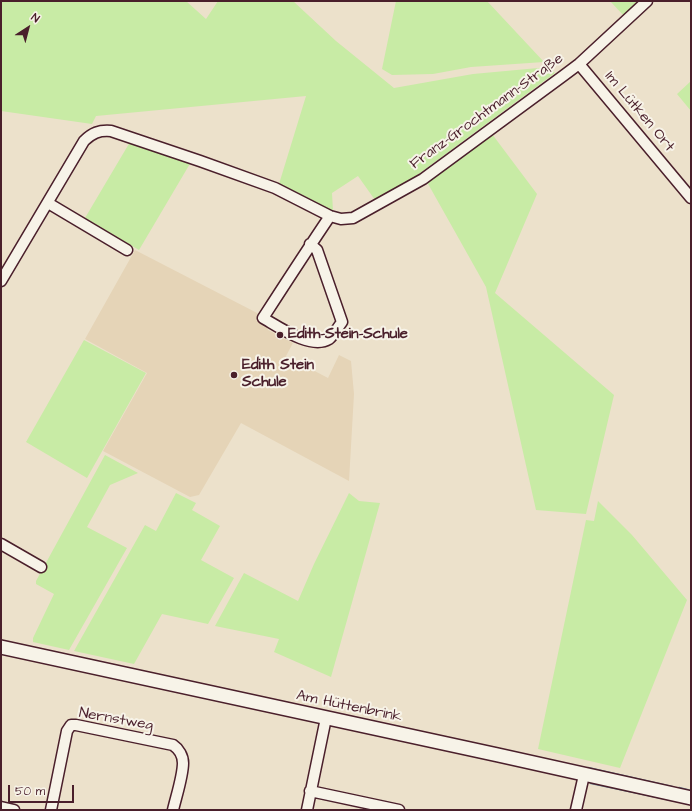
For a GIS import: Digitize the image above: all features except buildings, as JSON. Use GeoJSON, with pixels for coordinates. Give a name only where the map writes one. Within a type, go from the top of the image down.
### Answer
{"type":"FeatureCollection","features":[{"type":"Feature","properties":{"kind":"street","name":"Franz-Grochtmann-Straße"},"geometry":{"type":"LineString","coordinates":[[1,280],[84,141],[96,132],[104,130],[111,131],[193,158],[276,188],[330,216],[341,219],[353,218],[423,179],[579,64],[647,1]]}},
{"type":"Feature","properties":{"kind":"street","name":"Im Lütken Ort"},"geometry":{"type":"LineString","coordinates":[[579,64],[691,198]]}},
{"type":"Feature","properties":{"kind":"street"},"geometry":{"type":"LineString","coordinates":[[48,203],[127,250]]}},
{"type":"Feature","properties":{"kind":"street"},"geometry":{"type":"LineString","coordinates":[[310,244],[317,250],[342,322],[330,338],[316,343],[294,335],[263,318],[310,244],[330,216]]}},
{"type":"Feature","properties":{"kind":"street"},"geometry":{"type":"LineString","coordinates":[[1,544],[41,567]]}},
{"type":"Feature","properties":{"kind":"street","name":"Am Hüttenbrink"},"geometry":{"type":"LineString","coordinates":[[1,647],[691,798]]}},
{"type":"Feature","properties":{"kind":"street"},"geometry":{"type":"LineString","coordinates":[[307,810],[326,718]]}},
{"type":"Feature","properties":{"kind":"street","name":"Nernstweg"},"geometry":{"type":"LineString","coordinates":[[51,810],[67,731],[71,725],[76,725],[173,745],[178,748],[181,753],[183,763],[173,810]]}},
{"type":"Feature","properties":{"kind":"street"},"geometry":{"type":"LineString","coordinates":[[576,810],[584,775]]}},
{"type":"Feature","properties":{"kind":"street"},"geometry":{"type":"LineString","coordinates":[[310,791],[399,810]]}},
{"type":"Feature","properties":{"kind":"street"},"geometry":{"type":"LineString","coordinates":[[1,807],[14,810]]}},
{"type":"Feature","properties":{"kind":"shaded area","name":"Edith Stein Schule"},"geometry":{"type":"Polygon","coordinates":[[[135,250],[259,314],[256,320],[266,325],[268,330],[293,343],[286,356],[328,378],[339,355],[351,361],[354,394],[349,481],[241,423],[199,495],[190,497],[103,451],[147,373],[85,339],[135,250]]]}},
{"type":"Feature","properties":{"kind":"green space"},"geometry":{"type":"Polygon","coordinates":[[[1,1],[186,1],[206,19],[218,1],[293,1],[336,41],[394,88],[473,74],[549,67],[555,73],[416,176],[375,200],[358,176],[332,193],[333,211],[279,184],[306,96],[96,116],[92,124],[1,111],[1,1]]]}},
{"type":"Feature","properties":{"kind":"green space"},"geometry":{"type":"Polygon","coordinates":[[[396,1],[487,1],[544,62],[471,67],[433,74],[392,75],[382,69],[396,1]]]}},
{"type":"Feature","properties":{"kind":"green space"},"geometry":{"type":"Polygon","coordinates":[[[610,1],[641,1],[624,16],[610,1]]]}},
{"type":"Feature","properties":{"kind":"green space"},"geometry":{"type":"Polygon","coordinates":[[[691,81],[691,111],[677,94],[691,81]]]}},
{"type":"Feature","properties":{"kind":"green space"},"geometry":{"type":"Polygon","coordinates":[[[492,134],[537,194],[495,293],[614,395],[586,514],[536,510],[486,287],[427,182],[492,134]]]}},
{"type":"Feature","properties":{"kind":"green space"},"geometry":{"type":"Polygon","coordinates":[[[130,142],[191,162],[139,250],[85,218],[130,142]]]}},
{"type":"Feature","properties":{"kind":"green space"},"geometry":{"type":"Polygon","coordinates":[[[84,340],[146,373],[87,478],[26,442],[84,340]]]}},
{"type":"Feature","properties":{"kind":"green space"},"geometry":{"type":"Polygon","coordinates":[[[105,455],[138,473],[110,485],[87,527],[127,548],[69,650],[33,642],[33,638],[54,594],[36,584],[36,581],[105,455]]]}},
{"type":"Feature","properties":{"kind":"green space"},"geometry":{"type":"Polygon","coordinates":[[[176,493],[196,503],[192,510],[220,526],[201,560],[234,578],[208,624],[162,614],[134,664],[74,651],[145,525],[156,531],[176,493]]]}},
{"type":"Feature","properties":{"kind":"green space"},"geometry":{"type":"Polygon","coordinates":[[[349,493],[359,501],[380,503],[331,677],[274,652],[279,639],[215,626],[244,573],[298,601],[314,564],[349,493]]]}},
{"type":"Feature","properties":{"kind":"green space"},"geometry":{"type":"Polygon","coordinates":[[[598,501],[632,535],[687,600],[620,768],[538,749],[586,520],[594,521],[598,501]]]}},
{"type":"Feature","properties":{"kind":"waterway"},"geometry":{"type":"LineString","coordinates":[[588,768],[672,787]]}},
{"type":"Feature","properties":{"kind":"waterway"},"geometry":{"type":"LineString","coordinates":[[591,783],[681,802]]}},
{"type":"Feature","properties":{"kind":"waterway"},"geometry":{"type":"LineString","coordinates":[[679,788],[691,791]]}},
{"type":"Feature","properties":{"kind":"place","name":"Edith-Stein-Schule"},"geometry":{"type":"Point","coordinates":[280,335]}},
{"type":"Feature","properties":{"kind":"place","name":"Edith Stein Schule"},"geometry":{"type":"Point","coordinates":[234,375]}}]}
